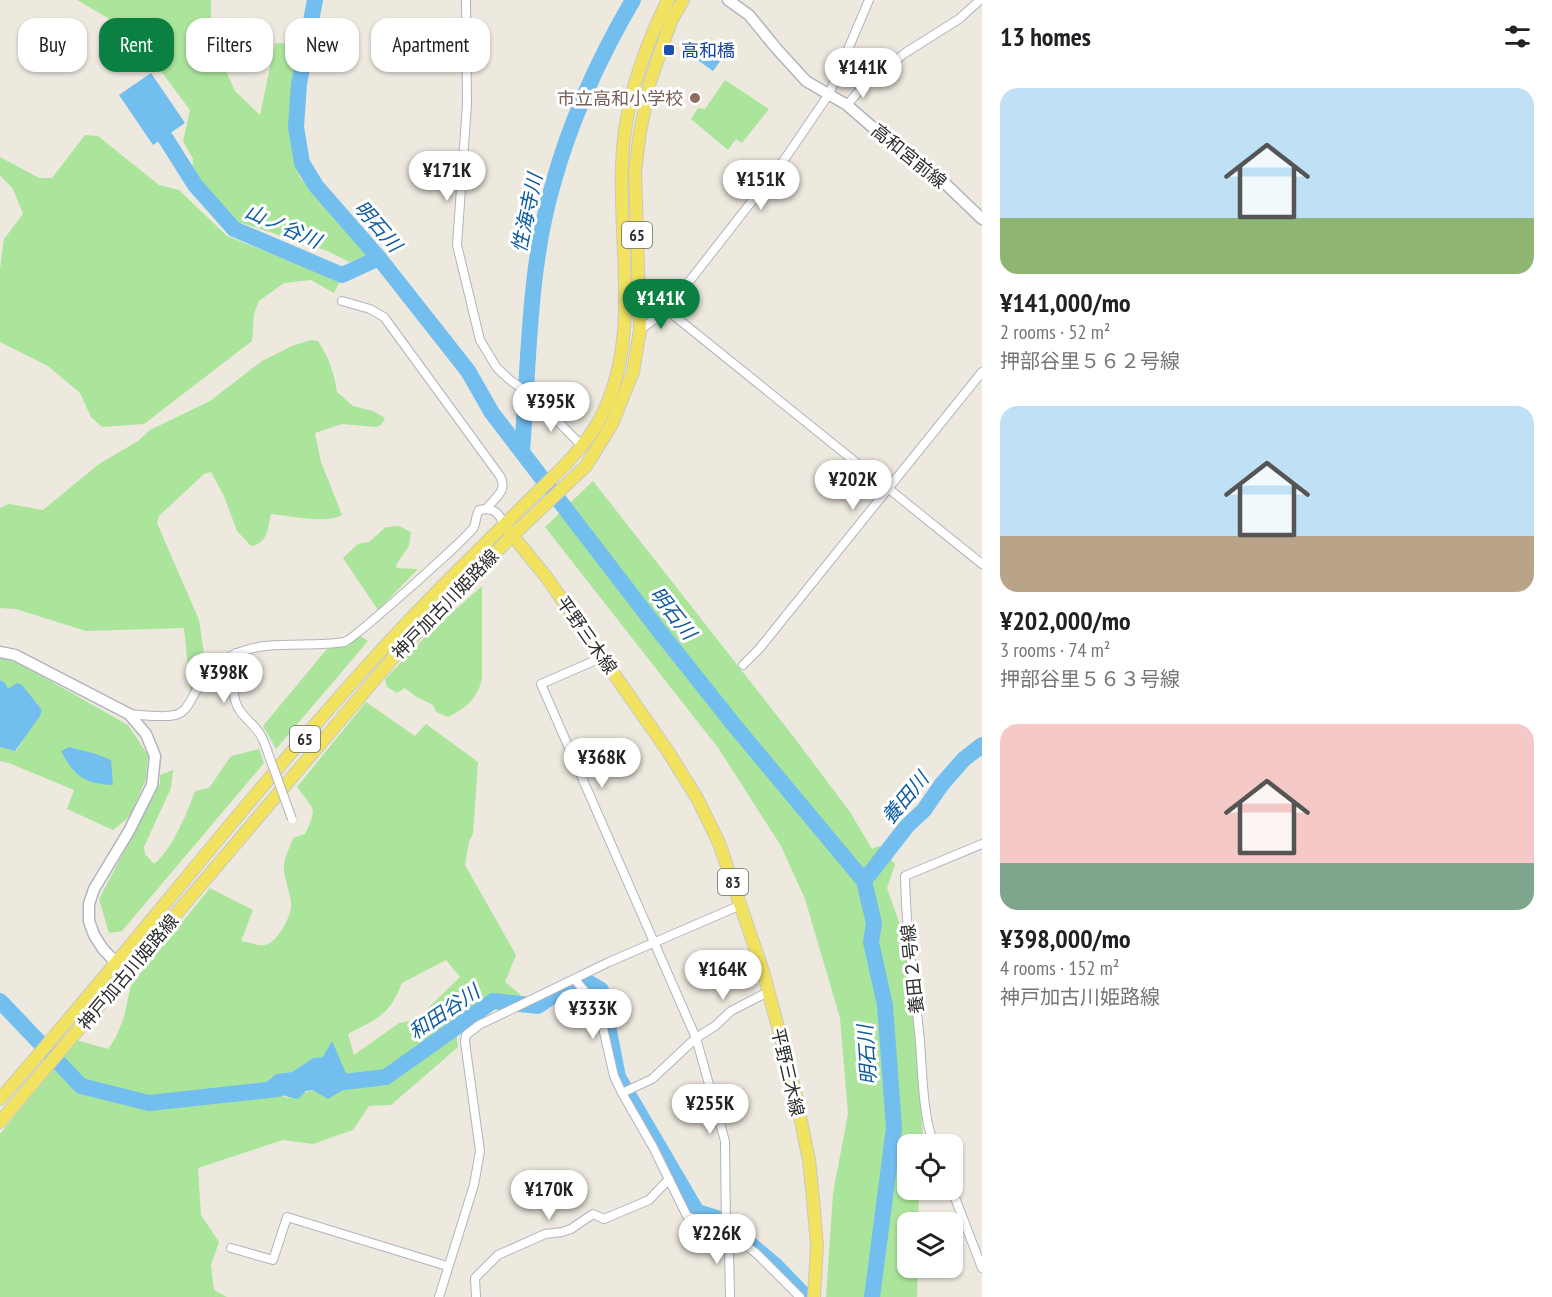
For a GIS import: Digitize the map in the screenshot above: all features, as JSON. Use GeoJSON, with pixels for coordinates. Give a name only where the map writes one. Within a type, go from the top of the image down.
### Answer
{"type":"FeatureCollection","features":[{"type":"Feature","properties":{"kind":"main road","name":"神戸加古川姫路線"},"geometry":{"type":"LineString","coordinates":[[0,1099],[344,692],[429,599],[579,449],[600,418],[620,368],[626,318],[622,165],[630,99],[651,34],[668,0]]}},
{"type":"Feature","properties":{"kind":"main road","name":"神戸加古川姫路線"},"geometry":{"type":"LineString","coordinates":[[0,1122],[398,652],[532,516],[586,466],[612,424],[633,372],[640,330],[635,171],[640,132],[650,82],[671,21],[683,0]]}},
{"type":"Feature","properties":{"kind":"main road","name":"平野三木線"},"geometry":{"type":"LineString","coordinates":[[504,525],[547,578],[661,741],[697,798],[719,843],[763,971],[794,1087],[809,1160],[817,1245],[814,1297]]}},
{"type":"Feature","properties":{"kind":"street"},"geometry":{"type":"LineString","coordinates":[[466,0],[467,104],[457,245],[480,340],[497,368],[538,401],[579,449]]}},
{"type":"Feature","properties":{"kind":"street","name":"高和宮前線"},"geometry":{"type":"LineString","coordinates":[[728,0],[749,15],[806,81],[848,105],[901,152],[930,169],[982,219]]}},
{"type":"Feature","properties":{"kind":"street"},"geometry":{"type":"LineString","coordinates":[[640,330],[667,310],[783,160],[829,94],[869,0]]}},
{"type":"Feature","properties":{"kind":"street"},"geometry":{"type":"LineString","coordinates":[[848,105],[860,90],[905,53],[959,19],[980,0]]}},
{"type":"Feature","properties":{"kind":"street"},"geometry":{"type":"LineString","coordinates":[[342,301],[363,306],[384,316],[500,476],[504,482],[503,489],[487,508]]}},
{"type":"Feature","properties":{"kind":"street"},"geometry":{"type":"LineString","coordinates":[[667,310],[982,564]]}},
{"type":"Feature","properties":{"kind":"street"},"geometry":{"type":"LineString","coordinates":[[743,665],[759,649],[982,372]]}},
{"type":"Feature","properties":{"kind":"street","name":"神戸加古川姫路線"},"geometry":{"type":"LineString","coordinates":[[129,714],[177,715],[186,709],[198,688],[211,673],[236,653],[267,647],[346,641],[369,624],[458,543],[474,526],[479,510],[487,508],[494,510],[501,515],[504,525]]}},
{"type":"Feature","properties":{"kind":"street","name":"神戸加古川姫路線"},"geometry":{"type":"LineString","coordinates":[[0,652],[15,655],[129,714],[146,734],[155,756],[152,785],[129,831],[94,889],[89,904],[89,921],[94,934],[103,949],[116,962]]}},
{"type":"Feature","properties":{"kind":"street"},"geometry":{"type":"LineString","coordinates":[[236,653],[233,690],[239,710],[260,731],[292,819]]}},
{"type":"Feature","properties":{"kind":"street"},"geometry":{"type":"LineString","coordinates":[[603,657],[542,684],[696,1038],[725,1142],[726,1231],[730,1297]]}},
{"type":"Feature","properties":{"kind":"street","name":"養田２号線"},"geometry":{"type":"LineString","coordinates":[[930,1134],[907,925],[905,876],[982,844]]}},
{"type":"Feature","properties":{"kind":"street"},"geometry":{"type":"LineString","coordinates":[[439,1297],[474,1185],[480,1151],[469,1078],[466,1035],[479,1025],[741,905]]}},
{"type":"Feature","properties":{"kind":"street"},"geometry":{"type":"LineString","coordinates":[[116,962],[127,974]]}},
{"type":"Feature","properties":{"kind":"street"},"geometry":{"type":"LineString","coordinates":[[575,980],[598,1006],[614,1076],[654,1147],[687,1216],[726,1231],[756,1253],[800,1297]]}},
{"type":"Feature","properties":{"kind":"street"},"geometry":{"type":"LineString","coordinates":[[622,1093],[652,1079],[696,1038],[715,1026],[731,1011],[768,992]]}},
{"type":"Feature","properties":{"kind":"street"},"geometry":{"type":"LineString","coordinates":[[476,1297],[475,1278],[498,1255],[545,1234],[571,1229],[592,1214],[604,1219],[649,1200],[669,1179]]}},
{"type":"Feature","properties":{"kind":"street"},"geometry":{"type":"LineString","coordinates":[[956,1200],[982,1268]]}},
{"type":"Feature","properties":{"kind":"street"},"geometry":{"type":"LineString","coordinates":[[231,1248],[273,1260],[286,1217],[447,1266]]}},
{"type":"Feature","properties":{"kind":"green space"},"geometry":{"type":"Polygon","coordinates":[[[77,0],[211,0],[211,18],[186,18],[186,72],[227,72],[235,91],[260,115],[269,72],[273,72],[275,43],[285,43],[285,72],[298,72],[290,134],[299,176],[368,256],[349,262],[328,251],[232,220],[192,170],[193,159],[183,141],[190,110],[162,72],[174,72],[174,18],[108,18],[77,0]]]}},
{"type":"Feature","properties":{"kind":"green space"},"geometry":{"type":"Polygon","coordinates":[[[725,80],[769,109],[742,143],[736,139],[728,150],[691,119],[698,108],[705,109],[725,80]]]}},
{"type":"Feature","properties":{"kind":"green space"},"geometry":{"type":"Polygon","coordinates":[[[85,135],[98,136],[159,185],[179,190],[227,236],[340,281],[334,293],[311,280],[284,283],[259,301],[254,314],[252,341],[144,424],[102,427],[91,417],[80,393],[48,366],[0,342],[0,269],[4,239],[23,214],[13,189],[0,175],[0,157],[39,178],[52,178],[85,135]]]}},
{"type":"Feature","properties":{"kind":"green space"},"geometry":{"type":"Polygon","coordinates":[[[311,340],[318,341],[325,353],[333,372],[337,392],[353,406],[373,411],[385,418],[382,424],[376,427],[342,424],[315,433],[321,462],[342,515],[335,518],[318,519],[271,514],[264,538],[257,545],[251,546],[237,531],[224,496],[211,472],[204,474],[159,516],[157,523],[199,620],[206,667],[191,698],[184,628],[86,631],[16,609],[0,608],[0,508],[9,504],[43,510],[99,464],[138,441],[150,430],[210,401],[262,361],[292,346],[311,340]]]}},
{"type":"Feature","properties":{"kind":"green space"},"geometry":{"type":"Polygon","coordinates":[[[593,481],[793,736],[850,812],[872,849],[879,846],[895,864],[887,888],[908,947],[923,1134],[897,1134],[897,1200],[919,1200],[918,1212],[897,1212],[897,1278],[918,1278],[917,1297],[826,1297],[833,1193],[848,1114],[840,1018],[805,899],[781,846],[719,749],[545,527],[593,481]]]}},
{"type":"Feature","properties":{"kind":"green space"},"geometry":{"type":"Polygon","coordinates":[[[399,526],[411,532],[409,546],[396,565],[397,568],[418,569],[378,610],[343,558],[358,544],[369,542],[386,527],[399,526]]]}},
{"type":"Feature","properties":{"kind":"green space"},"geometry":{"type":"Polygon","coordinates":[[[482,586],[482,679],[470,702],[448,717],[436,712],[433,705],[405,688],[397,693],[387,687],[385,679],[429,633],[482,586]]]}},
{"type":"Feature","properties":{"kind":"green space"},"geometry":{"type":"Polygon","coordinates":[[[360,636],[368,641],[276,749],[263,726],[327,649],[347,646],[360,636]]]}},
{"type":"Feature","properties":{"kind":"green space"},"geometry":{"type":"Polygon","coordinates":[[[0,657],[15,661],[128,725],[148,755],[146,779],[130,816],[113,830],[67,809],[74,790],[0,761],[0,747],[16,751],[42,710],[32,698],[8,690],[5,683],[0,680],[0,657]]]}},
{"type":"Feature","properties":{"kind":"green space"},"geometry":{"type":"Polygon","coordinates":[[[366,702],[415,736],[426,724],[478,762],[473,834],[469,841],[465,865],[516,955],[505,982],[521,995],[456,1030],[458,1047],[391,1105],[369,1106],[353,1130],[313,1144],[283,1140],[198,1168],[201,1215],[219,1242],[211,1265],[214,1290],[227,1297],[0,1297],[0,1134],[76,1040],[108,1049],[124,1017],[131,985],[210,888],[253,910],[241,941],[265,945],[274,940],[285,923],[291,907],[284,870],[285,858],[293,838],[305,834],[313,813],[297,787],[366,702]],[[446,960],[402,983],[392,1003],[381,1015],[348,1034],[354,1055],[399,1023],[416,1020],[460,977],[446,960]],[[323,1057],[313,1058],[292,1072],[276,1074],[257,1090],[264,1095],[281,1095],[287,1098],[313,1090],[323,1057]]]}},
{"type":"Feature","properties":{"kind":"green space"},"geometry":{"type":"Polygon","coordinates":[[[259,749],[264,763],[122,931],[109,933],[99,899],[160,783],[160,775],[173,770],[171,788],[144,847],[145,854],[154,864],[173,841],[195,791],[209,788],[231,756],[259,749]]]}},
{"type":"Feature","properties":{"kind":"water"},"geometry":{"type":"Polygon","coordinates":[[[692,41],[721,60],[713,71],[685,51],[692,41]]]}},
{"type":"Feature","properties":{"kind":"water"},"geometry":{"type":"Polygon","coordinates":[[[151,73],[185,123],[153,145],[119,95],[151,73]]]}},
{"type":"Feature","properties":{"kind":"water"},"geometry":{"type":"Polygon","coordinates":[[[0,680],[8,689],[17,683],[22,685],[42,710],[15,751],[0,747],[0,680]]]}},
{"type":"Feature","properties":{"kind":"water"},"geometry":{"type":"Polygon","coordinates":[[[69,747],[111,760],[113,785],[95,783],[81,777],[71,767],[61,751],[69,747]]]}},
{"type":"Feature","properties":{"kind":"water"},"geometry":{"type":"Polygon","coordinates":[[[332,1041],[351,1085],[328,1099],[313,1090],[306,1091],[298,1099],[257,1093],[257,1090],[276,1074],[292,1072],[313,1058],[323,1057],[332,1041]]]}},
{"type":"Feature","properties":{"kind":"waterway","name":"明石川"},"geometry":{"type":"LineString","coordinates":[[315,0],[299,84],[296,127],[302,163],[316,186],[379,258],[468,371],[492,413],[657,628],[734,725],[864,881],[874,923],[871,942],[885,1005],[894,1128],[872,1297]]}},
{"type":"Feature","properties":{"kind":"waterway","name":"性海寺川"},"geometry":{"type":"LineString","coordinates":[[522,451],[534,283],[545,216],[560,160],[577,113],[597,67],[633,0]]}},
{"type":"Feature","properties":{"kind":"waterway","name":"山ノ谷川"},"geometry":{"type":"LineString","coordinates":[[154,120],[195,185],[234,229],[342,275],[379,258]]}},
{"type":"Feature","properties":{"kind":"waterway","name":"養田川"},"geometry":{"type":"LineString","coordinates":[[864,881],[907,826],[924,810],[942,784],[964,759],[982,745]]}},
{"type":"Feature","properties":{"kind":"waterway","name":"和田谷川"},"geometry":{"type":"LineString","coordinates":[[327,1084],[386,1077],[493,1001],[538,1006],[554,995],[589,983],[601,990],[618,1077],[697,1212],[720,1219],[776,1266],[806,1297]]}},
{"type":"Feature","properties":{"kind":"waterway","name":"和田谷川"},"geometry":{"type":"LineString","coordinates":[[0,1001],[81,1086],[149,1103],[278,1089]]}},
{"type":"Feature","properties":{"kind":"place","name":"高和橋"},"geometry":{"type":"Point","coordinates":[669,50]}},
{"type":"Feature","properties":{"kind":"place","name":"市立高和小学校"},"geometry":{"type":"Point","coordinates":[695,98]}}]}
